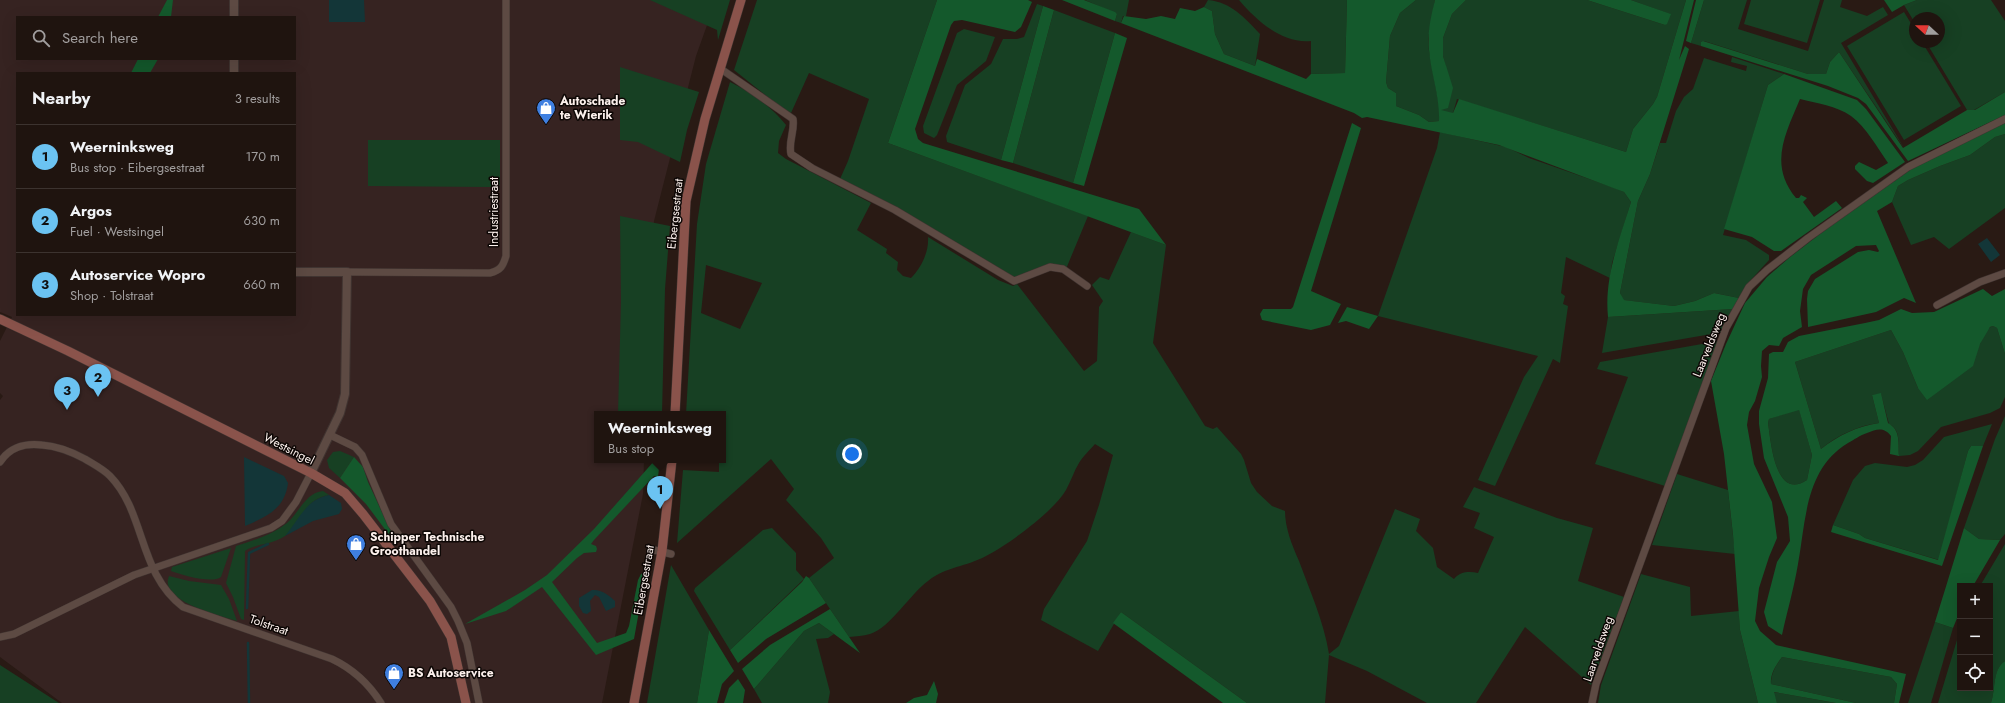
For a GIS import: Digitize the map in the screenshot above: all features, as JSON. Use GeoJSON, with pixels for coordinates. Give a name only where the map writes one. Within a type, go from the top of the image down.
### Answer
{"type":"FeatureCollection","features":[{"type":"Feature","properties":{"kind":"main road","name":"Eibergsestraat"},"geometry":{"type":"LineString","coordinates":[[675,411],[686,201],[705,119],[741,0]]}},
{"type":"Feature","properties":{"kind":"main road","name":"Westsingel"},"geometry":{"type":"LineString","coordinates":[[0,320],[68,351],[311,473],[345,493],[430,601],[451,637],[466,703]]}},
{"type":"Feature","properties":{"kind":"main road","name":"Eibergsestraat"},"geometry":{"type":"LineString","coordinates":[[634,703],[663,552],[672,463]]}},
{"type":"Feature","properties":{"kind":"street"},"geometry":{"type":"LineString","coordinates":[[234,0],[234,16]]}},
{"type":"Feature","properties":{"kind":"street","name":"Industriestraat"},"geometry":{"type":"LineString","coordinates":[[296,272],[490,273],[498,271],[503,266],[506,256],[506,0]]}},
{"type":"Feature","properties":{"kind":"street"},"geometry":{"type":"LineString","coordinates":[[234,60],[234,72]]}},
{"type":"Feature","properties":{"kind":"street"},"geometry":{"type":"LineString","coordinates":[[721,69],[793,119],[794,125],[789,146],[791,154],[812,168],[895,210],[1014,281],[1021,280],[1050,267],[1063,269],[1087,286]]}},
{"type":"Feature","properties":{"kind":"street","name":"Laarveldsweg"},"geometry":{"type":"LineString","coordinates":[[1592,703],[1596,684],[1725,332],[1739,303],[1749,287],[1767,270],[1808,238],[1908,167],[2005,119]]}},
{"type":"Feature","properties":{"kind":"street"},"geometry":{"type":"LineString","coordinates":[[0,636],[14,634],[152,568],[253,536],[282,521],[296,502],[330,436],[340,413],[345,394],[347,272]]}},
{"type":"Feature","properties":{"kind":"street"},"geometry":{"type":"LineString","coordinates":[[1937,304],[1980,282],[2005,273]]}},
{"type":"Feature","properties":{"kind":"street"},"geometry":{"type":"LineString","coordinates":[[330,436],[355,447],[362,455],[391,524],[451,607],[467,643],[479,703]]}},
{"type":"Feature","properties":{"kind":"street","name":"Tolstraat"},"geometry":{"type":"LineString","coordinates":[[0,462],[5,454],[15,447],[28,444],[54,446],[96,465],[110,476],[127,500],[152,568],[167,593],[182,607],[332,659],[344,665],[362,679],[381,703]]}},
{"type":"Feature","properties":{"kind":"shaded area"},"geometry":{"type":"Polygon","coordinates":[[[0,0],[716,0],[696,56],[654,221],[646,411],[594,411],[594,463],[644,463],[643,494],[602,703],[62,703],[0,657],[0,400],[3,396],[0,393],[0,341],[12,317],[0,312],[0,0]]]}},
{"type":"Feature","properties":{"kind":"green space"},"geometry":{"type":"Polygon","coordinates":[[[167,0],[173,0],[171,16],[159,16],[167,0]]]}},
{"type":"Feature","properties":{"kind":"green space"},"geometry":{"type":"Polygon","coordinates":[[[650,0],[730,0],[718,40],[717,30],[650,0]]]}},
{"type":"Feature","properties":{"kind":"green space"},"geometry":{"type":"Polygon","coordinates":[[[757,0],[937,0],[888,143],[1088,216],[1066,269],[1050,264],[1015,278],[840,179],[848,161],[869,99],[809,73],[791,113],[779,106],[734,70],[757,0]]]}},
{"type":"Feature","properties":{"kind":"green space"},"geometry":{"type":"Polygon","coordinates":[[[937,0],[1028,0],[1032,2],[1021,27],[1015,32],[962,20],[954,21],[951,25],[915,129],[918,139],[923,143],[1139,209],[1166,245],[888,143],[937,0]]]}},
{"type":"Feature","properties":{"kind":"green space"},"geometry":{"type":"Polygon","coordinates":[[[1062,0],[1084,0],[1115,12],[1117,14],[1115,21],[1062,0]]]}},
{"type":"Feature","properties":{"kind":"green space"},"geometry":{"type":"Polygon","coordinates":[[[1085,0],[1129,0],[1126,16],[1123,16],[1121,23],[1115,21],[1117,14],[1085,0]]]}},
{"type":"Feature","properties":{"kind":"green space"},"geometry":{"type":"Polygon","coordinates":[[[1208,0],[1216,1],[1231,7],[1260,34],[1255,66],[1224,54],[1215,34],[1212,11],[1204,7],[1208,0]]]}},
{"type":"Feature","properties":{"kind":"green space"},"geometry":{"type":"Polygon","coordinates":[[[1239,0],[1347,0],[1345,73],[1311,74],[1311,41],[1300,41],[1280,35],[1262,23],[1239,0]]]}},
{"type":"Feature","properties":{"kind":"green space"},"geometry":{"type":"Polygon","coordinates":[[[1347,0],[1416,0],[1400,13],[1390,36],[1386,82],[1388,88],[1396,93],[1396,106],[1419,115],[1429,122],[1439,121],[1438,103],[1430,59],[1429,44],[1429,31],[1432,12],[1435,0],[1466,0],[1452,14],[1443,38],[1443,56],[1453,88],[1448,108],[1441,110],[1453,113],[1459,99],[1626,152],[1633,129],[1657,97],[1686,0],[1694,0],[1679,60],[1685,46],[1689,49],[1650,174],[1638,201],[1620,293],[1624,300],[1674,306],[1695,301],[1714,293],[1739,298],[1733,309],[1608,317],[1607,302],[1610,273],[1617,245],[1631,202],[1624,192],[1499,145],[1367,117],[1362,118],[1354,113],[1121,23],[1124,16],[1146,19],[1161,16],[1175,19],[1180,8],[1195,11],[1204,7],[1212,11],[1215,34],[1224,54],[1255,66],[1257,59],[1306,79],[1311,74],[1345,73],[1347,0]]]}},
{"type":"Feature","properties":{"kind":"green space"},"geometry":{"type":"Polygon","coordinates":[[[1416,0],[1435,0],[1428,39],[1440,110],[1446,67],[1443,56],[1443,38],[1452,14],[1466,0],[1587,0],[1665,25],[1670,14],[1631,0],[1686,0],[1657,97],[1633,129],[1626,152],[1457,99],[1453,113],[1439,121],[1429,122],[1419,115],[1396,106],[1396,93],[1388,88],[1386,82],[1390,36],[1400,13],[1416,0]]]}},
{"type":"Feature","properties":{"kind":"green space"},"geometry":{"type":"Polygon","coordinates":[[[1587,0],[1631,0],[1671,14],[1667,24],[1665,25],[1587,0]]]}},
{"type":"Feature","properties":{"kind":"green space"},"geometry":{"type":"Polygon","coordinates":[[[1696,0],[1704,0],[1691,43],[1686,41],[1696,0]]]}},
{"type":"Feature","properties":{"kind":"green space"},"geometry":{"type":"Polygon","coordinates":[[[1704,0],[1747,0],[1738,29],[1808,51],[1824,0],[1842,0],[1840,7],[1867,16],[1883,7],[1888,15],[1841,43],[1904,148],[1839,52],[1830,62],[1826,74],[1808,74],[1704,41],[1701,42],[1701,46],[1691,43],[1704,0]]]}},
{"type":"Feature","properties":{"kind":"green space"},"geometry":{"type":"Polygon","coordinates":[[[1751,0],[1820,0],[1807,43],[1744,24],[1751,0]]]}},
{"type":"Feature","properties":{"kind":"green space"},"geometry":{"type":"Polygon","coordinates":[[[1884,0],[1917,0],[1892,12],[1884,0]]]}},
{"type":"Feature","properties":{"kind":"green space"},"geometry":{"type":"Polygon","coordinates":[[[1917,0],[1991,0],[2005,21],[2005,92],[1974,110],[1967,110],[1930,48],[1945,48],[1945,12],[1909,13],[1904,5],[1917,0]]]}},
{"type":"Feature","properties":{"kind":"green space"},"geometry":{"type":"Polygon","coordinates":[[[1037,4],[1043,6],[1001,160],[947,142],[946,136],[965,85],[991,64],[1003,39],[1017,39],[1024,37],[1037,4]]]}},
{"type":"Feature","properties":{"kind":"green space"},"geometry":{"type":"Polygon","coordinates":[[[1043,6],[1054,10],[1013,163],[1001,160],[1043,6]]]}},
{"type":"Feature","properties":{"kind":"green space"},"geometry":{"type":"Polygon","coordinates":[[[1054,10],[1115,33],[1073,183],[1013,163],[1054,10]]]}},
{"type":"Feature","properties":{"kind":"green space"},"geometry":{"type":"Polygon","coordinates":[[[1904,12],[1909,20],[1909,48],[1926,48],[1961,106],[1904,140],[1847,46],[1904,12]]]}},
{"type":"Feature","properties":{"kind":"green space"},"geometry":{"type":"Polygon","coordinates":[[[964,29],[995,37],[986,61],[957,85],[937,135],[934,138],[924,133],[923,126],[957,33],[964,29]]]}},
{"type":"Feature","properties":{"kind":"green space"},"geometry":{"type":"Polygon","coordinates":[[[1115,33],[1127,38],[1084,186],[1073,183],[1115,33]]]}},
{"type":"Feature","properties":{"kind":"green space"},"geometry":{"type":"Polygon","coordinates":[[[1703,41],[1808,74],[1826,74],[1830,62],[1839,52],[1903,148],[1967,110],[1975,110],[2005,92],[2005,115],[1908,161],[1866,104],[1858,98],[1828,86],[1701,46],[1701,42],[1703,41]]]}},
{"type":"Feature","properties":{"kind":"green space"},"geometry":{"type":"Polygon","coordinates":[[[1732,57],[1784,74],[1768,85],[1723,235],[1746,240],[1769,255],[1769,260],[1749,282],[1739,298],[1714,293],[1695,301],[1674,306],[1623,300],[1620,293],[1638,201],[1650,174],[1660,143],[1666,143],[1676,111],[1684,97],[1693,89],[1704,58],[1746,71],[1747,66],[1731,62],[1732,57]]]}},
{"type":"Feature","properties":{"kind":"green space"},"geometry":{"type":"Polygon","coordinates":[[[138,60],[157,60],[151,72],[132,72],[138,60]]]}},
{"type":"Feature","properties":{"kind":"green space"},"geometry":{"type":"Polygon","coordinates":[[[620,67],[699,92],[687,130],[680,162],[638,142],[620,140],[620,67]]]}},
{"type":"Feature","properties":{"kind":"green space"},"geometry":{"type":"Polygon","coordinates":[[[1784,74],[1857,100],[1866,109],[1905,162],[1873,183],[1867,181],[1855,169],[1855,166],[1859,162],[1876,170],[1888,163],[1866,131],[1851,116],[1839,110],[1826,105],[1800,99],[1785,136],[1782,148],[1781,161],[1783,173],[1796,198],[1799,198],[1801,195],[1807,198],[1803,202],[1814,217],[1836,201],[1842,208],[1781,251],[1774,251],[1752,237],[1724,229],[1768,85],[1784,74]]]}},
{"type":"Feature","properties":{"kind":"green space"},"geometry":{"type":"Polygon","coordinates":[[[730,82],[761,100],[786,125],[779,141],[778,153],[786,159],[871,203],[857,230],[887,249],[886,253],[898,262],[897,270],[903,276],[911,278],[918,269],[926,253],[928,237],[998,280],[1013,286],[1017,284],[1084,371],[1097,361],[1099,307],[1103,301],[1092,285],[1100,277],[1109,280],[1131,232],[1166,245],[1153,343],[1205,426],[1213,429],[1217,427],[1241,454],[1251,483],[1257,492],[1272,506],[1285,511],[1289,536],[1320,618],[1329,654],[1339,646],[1395,509],[1420,519],[1416,531],[1433,548],[1437,567],[1454,579],[1459,574],[1465,572],[1478,573],[1494,537],[1474,528],[1480,513],[1463,507],[1474,487],[1557,518],[1593,528],[1578,581],[1624,597],[1591,685],[1525,627],[1476,703],[1427,703],[1367,671],[1329,655],[1325,703],[1247,703],[1121,612],[1098,651],[1041,620],[1044,609],[1087,541],[1099,505],[1113,455],[1095,444],[1081,460],[1060,499],[1030,527],[996,551],[979,560],[949,569],[935,576],[921,586],[893,618],[878,630],[867,635],[849,637],[809,578],[834,558],[821,538],[786,500],[794,489],[771,459],[677,543],[683,470],[719,472],[719,463],[726,463],[726,411],[686,411],[697,224],[706,164],[730,82]],[[706,265],[701,313],[740,329],[762,283],[706,265]]]}},
{"type":"Feature","properties":{"kind":"green space"},"geometry":{"type":"Polygon","coordinates":[[[1352,123],[1361,128],[1311,291],[1341,304],[1330,325],[1311,330],[1262,320],[1260,314],[1263,309],[1291,309],[1293,307],[1352,123]]]}},
{"type":"Feature","properties":{"kind":"green space"},"geometry":{"type":"Polygon","coordinates":[[[2005,123],[2005,134],[1995,137],[1970,155],[1940,166],[1898,186],[1892,202],[1877,211],[1916,303],[1904,298],[1876,312],[1808,327],[1808,291],[1815,279],[1858,252],[1869,250],[1879,251],[1876,245],[1856,246],[1811,275],[1803,289],[1800,311],[1802,327],[1783,338],[1779,346],[1769,345],[1762,351],[1762,377],[1755,401],[1749,412],[1747,425],[1754,464],[1772,502],[1777,538],[1759,588],[1755,621],[1760,631],[1776,645],[1906,674],[1899,703],[1894,703],[1897,684],[1891,677],[1782,657],[1772,673],[1771,684],[1856,703],[1836,703],[1774,692],[1777,703],[1758,703],[1740,630],[1733,535],[1724,454],[1711,381],[1726,344],[1745,303],[1767,277],[1790,257],[1833,224],[1917,165],[2005,123]]]}},
{"type":"Feature","properties":{"kind":"green space"},"geometry":{"type":"Polygon","coordinates":[[[1440,132],[1506,147],[1529,158],[1615,188],[1624,192],[1631,202],[1612,263],[1610,278],[1566,257],[1561,293],[1565,296],[1563,304],[1568,306],[1560,363],[1553,359],[1495,486],[1478,480],[1524,377],[1538,356],[1378,316],[1437,148],[1440,132]]]}},
{"type":"Feature","properties":{"kind":"green space"},"geometry":{"type":"Polygon","coordinates":[[[2005,134],[2005,208],[1949,249],[1934,237],[1911,245],[1892,202],[1898,186],[1940,166],[1970,155],[1995,137],[2005,134]]]}},
{"type":"Feature","properties":{"kind":"green space"},"geometry":{"type":"Polygon","coordinates":[[[368,140],[500,140],[500,185],[489,187],[368,186],[368,140]]]}},
{"type":"Feature","properties":{"kind":"green space"},"geometry":{"type":"Polygon","coordinates":[[[620,216],[670,226],[665,289],[662,411],[618,411],[621,301],[620,216]]]}},
{"type":"Feature","properties":{"kind":"green space"},"geometry":{"type":"Polygon","coordinates":[[[1983,289],[1992,296],[2005,289],[2005,354],[1997,328],[1993,326],[1990,327],[1980,344],[1973,366],[1927,400],[1918,388],[1903,352],[1891,330],[1795,362],[1821,449],[1848,432],[1863,426],[1879,423],[1872,395],[1881,393],[1888,423],[1897,433],[1899,442],[1899,456],[1890,454],[1891,436],[1885,431],[1876,430],[1862,435],[1848,443],[1834,454],[1823,467],[1815,481],[1806,513],[1796,573],[1782,635],[1768,626],[1764,612],[1777,562],[1790,541],[1788,517],[1764,458],[1759,424],[1759,411],[1768,378],[1769,354],[1773,352],[1783,352],[1788,342],[1799,336],[1879,320],[1901,309],[1912,313],[1934,312],[1983,289]],[[1799,410],[1769,419],[1768,423],[1773,455],[1781,476],[1788,483],[1796,484],[1807,480],[1812,455],[1799,410]]]}},
{"type":"Feature","properties":{"kind":"green space"},"geometry":{"type":"Polygon","coordinates":[[[1347,307],[1378,316],[1369,329],[1346,321],[1338,323],[1347,307]]]}},
{"type":"Feature","properties":{"kind":"green space"},"geometry":{"type":"Polygon","coordinates":[[[1733,309],[1723,332],[1602,353],[1608,317],[1733,309]]]}},
{"type":"Feature","properties":{"kind":"green space"},"geometry":{"type":"Polygon","coordinates":[[[1993,326],[1997,328],[2005,354],[2005,397],[2000,408],[1990,413],[1941,427],[1918,451],[1910,455],[1899,456],[1899,442],[1897,433],[1889,424],[1881,394],[1872,395],[1879,423],[1864,426],[1848,432],[1821,449],[1795,362],[1891,330],[1903,352],[1918,388],[1980,344],[1987,331],[1993,326]]]}},
{"type":"Feature","properties":{"kind":"green space"},"geometry":{"type":"Polygon","coordinates":[[[1719,341],[1665,486],[1595,464],[1628,377],[1597,369],[1600,362],[1719,341]]]}},
{"type":"Feature","properties":{"kind":"green space"},"geometry":{"type":"Polygon","coordinates":[[[1799,409],[1812,455],[1807,480],[1796,484],[1788,483],[1781,476],[1773,455],[1768,423],[1769,419],[1799,409]]]}},
{"type":"Feature","properties":{"kind":"green space"},"geometry":{"type":"Polygon","coordinates":[[[2005,416],[2005,534],[2000,540],[1979,539],[1964,528],[1995,439],[2005,416]]]}},
{"type":"Feature","properties":{"kind":"green space"},"geometry":{"type":"Polygon","coordinates":[[[1992,424],[1983,446],[1971,446],[1968,451],[1939,560],[1865,538],[1859,534],[1833,525],[1853,480],[1865,466],[1875,463],[1907,467],[1915,465],[1923,460],[1944,437],[1992,424]]]}},
{"type":"Feature","properties":{"kind":"green space"},"geometry":{"type":"Polygon","coordinates":[[[1971,446],[1983,446],[1942,566],[1831,532],[1833,525],[1859,534],[1865,538],[1938,560],[1968,451],[1971,446]]]}},
{"type":"Feature","properties":{"kind":"green space"},"geometry":{"type":"Polygon","coordinates":[[[340,451],[354,457],[340,478],[329,468],[327,460],[333,452],[340,451]]]}},
{"type":"Feature","properties":{"kind":"green space"},"geometry":{"type":"Polygon","coordinates":[[[354,457],[363,467],[368,482],[395,540],[390,536],[366,504],[340,478],[354,457]]]}},
{"type":"Feature","properties":{"kind":"green space"},"geometry":{"type":"Polygon","coordinates":[[[652,463],[660,463],[658,477],[654,476],[591,544],[596,546],[596,552],[584,553],[552,582],[597,643],[626,633],[629,626],[638,580],[641,574],[646,572],[634,639],[596,655],[542,587],[506,611],[465,624],[525,590],[547,575],[594,529],[652,463]]]}},
{"type":"Feature","properties":{"kind":"green space"},"geometry":{"type":"Polygon","coordinates":[[[1677,474],[1728,490],[1735,554],[1652,545],[1677,474]]]}},
{"type":"Feature","properties":{"kind":"green space"},"geometry":{"type":"Polygon","coordinates":[[[323,491],[329,495],[320,498],[308,506],[296,524],[285,536],[245,551],[244,620],[241,619],[226,583],[236,546],[263,537],[275,531],[291,519],[307,499],[317,492],[323,491]]]}},
{"type":"Feature","properties":{"kind":"green space"},"geometry":{"type":"Polygon","coordinates":[[[772,528],[796,553],[796,570],[804,579],[730,650],[694,591],[695,588],[763,530],[772,528]]]}},
{"type":"Feature","properties":{"kind":"green space"},"geometry":{"type":"Polygon","coordinates":[[[1964,528],[1979,539],[2000,540],[1975,583],[1957,583],[1957,618],[1953,628],[1935,622],[1964,528]]]}},
{"type":"Feature","properties":{"kind":"green space"},"geometry":{"type":"Polygon","coordinates":[[[2005,544],[2005,661],[2001,665],[1996,675],[1991,703],[1938,703],[1957,640],[1957,691],[1993,691],[1993,583],[1982,583],[2005,544]]]}},
{"type":"Feature","properties":{"kind":"green space"},"geometry":{"type":"Polygon","coordinates":[[[231,548],[221,577],[217,579],[211,580],[197,578],[171,571],[172,567],[231,548]]]}},
{"type":"Feature","properties":{"kind":"green space"},"geometry":{"type":"Polygon","coordinates":[[[671,565],[709,630],[697,703],[647,703],[671,565]]]}},
{"type":"Feature","properties":{"kind":"green space"},"geometry":{"type":"Polygon","coordinates":[[[1641,574],[1690,587],[1691,616],[1739,611],[1740,630],[1758,703],[1598,703],[1601,685],[1641,574]]]}},
{"type":"Feature","properties":{"kind":"green space"},"geometry":{"type":"Polygon","coordinates":[[[169,576],[189,581],[221,585],[229,599],[237,621],[206,611],[181,600],[173,593],[168,585],[169,576]]]}},
{"type":"Feature","properties":{"kind":"green space"},"geometry":{"type":"Polygon","coordinates":[[[806,576],[809,578],[826,603],[766,639],[738,663],[730,650],[802,582],[806,576]]]}},
{"type":"Feature","properties":{"kind":"green space"},"geometry":{"type":"Polygon","coordinates":[[[830,609],[860,653],[819,623],[804,631],[754,689],[742,669],[770,645],[830,609]]]}},
{"type":"Feature","properties":{"kind":"green space"},"geometry":{"type":"Polygon","coordinates":[[[1121,612],[1247,703],[1223,703],[1113,623],[1121,612]]]}},
{"type":"Feature","properties":{"kind":"green space"},"geometry":{"type":"Polygon","coordinates":[[[1935,622],[1953,628],[1931,703],[1908,703],[1935,622]]]}},
{"type":"Feature","properties":{"kind":"green space"},"geometry":{"type":"Polygon","coordinates":[[[819,623],[834,634],[828,638],[816,639],[830,692],[828,703],[762,703],[754,689],[804,631],[819,623]]]}},
{"type":"Feature","properties":{"kind":"green space"},"geometry":{"type":"Polygon","coordinates":[[[709,630],[734,671],[722,684],[717,703],[697,703],[709,630]]]}},
{"type":"Feature","properties":{"kind":"green space"},"geometry":{"type":"Polygon","coordinates":[[[1782,657],[1891,677],[1897,684],[1894,703],[1856,703],[1771,684],[1774,669],[1782,657]]]}},
{"type":"Feature","properties":{"kind":"green space"},"geometry":{"type":"Polygon","coordinates":[[[2005,661],[2005,703],[1991,703],[1996,674],[1998,669],[2005,661]]]}},
{"type":"Feature","properties":{"kind":"green space"},"geometry":{"type":"Polygon","coordinates":[[[0,665],[59,703],[0,703],[0,665]]]}},
{"type":"Feature","properties":{"kind":"green space"},"geometry":{"type":"Polygon","coordinates":[[[738,679],[745,690],[743,703],[724,703],[729,688],[738,679]]]}},
{"type":"Feature","properties":{"kind":"green space"},"geometry":{"type":"Polygon","coordinates":[[[934,681],[938,694],[936,703],[906,703],[914,698],[927,695],[934,681]]]}},
{"type":"Feature","properties":{"kind":"green space"},"geometry":{"type":"Polygon","coordinates":[[[1773,692],[1836,703],[1777,703],[1773,692]]]}},
{"type":"Feature","properties":{"kind":"water"},"geometry":{"type":"Polygon","coordinates":[[[329,0],[364,0],[365,22],[329,22],[329,0]]]}},
{"type":"Feature","properties":{"kind":"water"},"geometry":{"type":"Polygon","coordinates":[[[1987,238],[2000,255],[1991,262],[1978,244],[1987,238]]]}},
{"type":"Feature","properties":{"kind":"water"},"geometry":{"type":"Polygon","coordinates":[[[244,457],[284,476],[288,483],[286,492],[279,506],[267,515],[245,526],[244,457]]]}},
{"type":"Feature","properties":{"kind":"water"},"geometry":{"type":"Polygon","coordinates":[[[329,495],[341,503],[342,509],[339,514],[313,521],[285,536],[304,511],[314,501],[329,495]]]}},
{"type":"Feature","properties":{"kind":"water"},"geometry":{"type":"Polygon","coordinates":[[[592,590],[602,591],[615,601],[615,607],[606,611],[599,597],[595,595],[590,601],[591,611],[587,614],[583,613],[579,606],[579,598],[592,590]]]}},
{"type":"Feature","properties":{"kind":"waterway"},"geometry":{"type":"LineString","coordinates":[[247,608],[249,553],[268,544]]}},
{"type":"Feature","properties":{"kind":"waterway"},"geometry":{"type":"LineString","coordinates":[[248,643],[249,703]]}},
{"type":"Feature","properties":{"kind":"place","name":"Autoschade te Wierik"},"geometry":{"type":"Point","coordinates":[546,125]}},
{"type":"Feature","properties":{"kind":"place","name":"Argos"},"geometry":{"type":"Point","coordinates":[98,397]}},
{"type":"Feature","properties":{"kind":"place","name":"Autoservice Wopro"},"geometry":{"type":"Point","coordinates":[67,410]}},
{"type":"Feature","properties":{"kind":"place","name":"Weerninksweg"},"geometry":{"type":"Point","coordinates":[660,509]}},
{"type":"Feature","properties":{"kind":"place","name":"Schipper Technische Groothandel"},"geometry":{"type":"Point","coordinates":[356,561]}},
{"type":"Feature","properties":{"kind":"place","name":"BS Autoservice"},"geometry":{"type":"Point","coordinates":[394,690]}}]}
